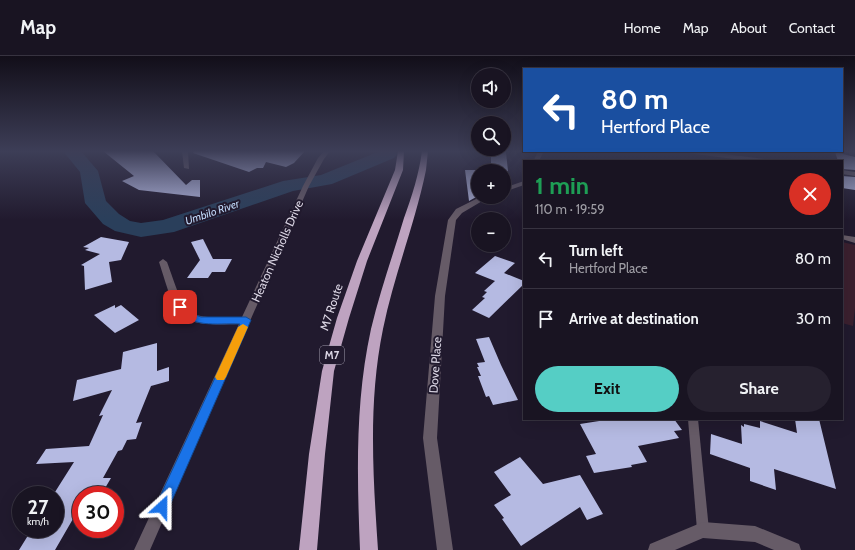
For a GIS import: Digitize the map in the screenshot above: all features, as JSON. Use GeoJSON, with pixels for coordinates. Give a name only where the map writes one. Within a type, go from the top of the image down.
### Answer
{"type":"FeatureCollection","features":[{"type":"Feature","properties":{"kind":"highway","name":"M7 Route"},"geometry":{"type":"LineString","coordinates":[[308,550],[328,371],[343,318],[362,261],[397,174]]}},
{"type":"Feature","properties":{"kind":"highway"},"geometry":{"type":"LineString","coordinates":[[369,550],[364,470],[368,384],[377,330],[422,174]]}},
{"type":"Feature","properties":{"kind":"street","name":"Heaton Nicholls Drive"},"geometry":{"type":"LineString","coordinates":[[142,550],[313,174]]}},
{"type":"Feature","properties":{"kind":"street"},"geometry":{"type":"LineString","coordinates":[[511,188],[523,184]]}},
{"type":"Feature","properties":{"kind":"street","name":"Dove Place"},"geometry":{"type":"LineString","coordinates":[[445,550],[430,438],[434,356],[440,296],[452,220],[459,211],[472,204]]}},
{"type":"Feature","properties":{"kind":"street"},"geometry":{"type":"LineString","coordinates":[[843,237],[855,240]]}},
{"type":"Feature","properties":{"kind":"street"},"geometry":{"type":"LineString","coordinates":[[164,262],[180,307],[185,314],[199,320],[246,320]]}},
{"type":"Feature","properties":{"kind":"street"},"geometry":{"type":"LineString","coordinates":[[656,550],[703,530],[755,534],[793,550]]}},
{"type":"Feature","properties":{"kind":"lane"},"geometry":{"type":"LineString","coordinates":[[693,420],[703,530]]}},
{"type":"Feature","properties":{"kind":"shaded area"},"geometry":{"type":"Polygon","coordinates":[[[843,242],[855,245],[855,308],[853,326],[843,323],[843,242]]]}},
{"type":"Feature","properties":{"kind":"building"},"geometry":{"type":"Polygon","coordinates":[[[132,174],[175,174],[186,185],[192,180],[200,180],[200,197],[139,190],[122,181],[134,176],[132,174]]]}},
{"type":"Feature","properties":{"kind":"building"},"geometry":{"type":"Polygon","coordinates":[[[466,174],[471,174],[471,200],[469,201],[466,174]]]}},
{"type":"Feature","properties":{"kind":"building"},"geometry":{"type":"Polygon","coordinates":[[[843,176],[855,177],[855,190],[843,188],[843,176]]]}},
{"type":"Feature","properties":{"kind":"building"},"geometry":{"type":"Polygon","coordinates":[[[101,237],[129,242],[121,260],[109,262],[112,282],[85,290],[84,266],[81,265],[100,254],[85,250],[89,248],[83,247],[101,237]]]}},
{"type":"Feature","properties":{"kind":"building"},"geometry":{"type":"Polygon","coordinates":[[[203,239],[213,259],[232,259],[225,272],[212,272],[208,278],[187,278],[200,260],[191,242],[203,239]]]}},
{"type":"Feature","properties":{"kind":"building"},"geometry":{"type":"Polygon","coordinates":[[[495,256],[515,263],[504,273],[523,281],[523,285],[489,318],[472,310],[485,298],[482,297],[487,292],[484,291],[495,281],[475,273],[495,256]]]}},
{"type":"Feature","properties":{"kind":"building"},"geometry":{"type":"Polygon","coordinates":[[[115,305],[115,308],[121,305],[139,320],[115,333],[94,315],[115,305]]]}},
{"type":"Feature","properties":{"kind":"building"},"geometry":{"type":"Polygon","coordinates":[[[489,337],[518,400],[493,405],[489,396],[486,397],[478,376],[481,376],[477,367],[479,367],[477,363],[485,362],[476,339],[489,337]]]}},
{"type":"Feature","properties":{"kind":"building"},"geometry":{"type":"Polygon","coordinates":[[[157,343],[157,371],[169,367],[169,381],[151,386],[136,423],[142,422],[136,439],[127,440],[122,450],[118,451],[103,478],[111,478],[106,486],[72,486],[72,521],[64,534],[64,486],[59,486],[74,462],[36,464],[46,449],[89,446],[103,415],[99,416],[112,390],[73,401],[77,380],[121,369],[123,352],[157,343]]]}},
{"type":"Feature","properties":{"kind":"building"},"geometry":{"type":"Polygon","coordinates":[[[606,420],[675,420],[682,430],[674,431],[679,438],[638,446],[647,462],[631,465],[632,467],[594,473],[586,456],[596,454],[580,424],[606,420]]]}},
{"type":"Feature","properties":{"kind":"building"},"geometry":{"type":"Polygon","coordinates":[[[795,420],[819,420],[836,489],[774,469],[776,490],[750,481],[750,468],[710,454],[711,434],[742,444],[741,425],[744,427],[744,424],[760,428],[760,421],[797,433],[795,420]]]}},
{"type":"Feature","properties":{"kind":"building"},"geometry":{"type":"Polygon","coordinates":[[[520,457],[543,484],[580,475],[603,514],[587,520],[580,507],[521,546],[502,519],[504,518],[494,505],[511,495],[494,472],[520,457]]]}},
{"type":"Feature","properties":{"kind":"building"},"geometry":{"type":"Polygon","coordinates":[[[26,538],[62,538],[55,550],[19,550],[26,538]]]}},
{"type":"Feature","properties":{"kind":"waterway","name":"Umbilo River"},"geometry":{"type":"LineString","coordinates":[[90,174],[96,203],[111,219],[123,226],[141,230],[166,227],[290,185],[325,180],[339,174]]}},
{"type":"Feature","properties":{"kind":"slow traffic"},"geometry":{"type":"LineString","coordinates":[[220,377],[243,327]]}},
{"type":"Feature","properties":{"kind":"route"},"geometry":{"type":"LineString","coordinates":[[162,507],[246,320],[199,320],[185,314],[180,307]]}}]}
